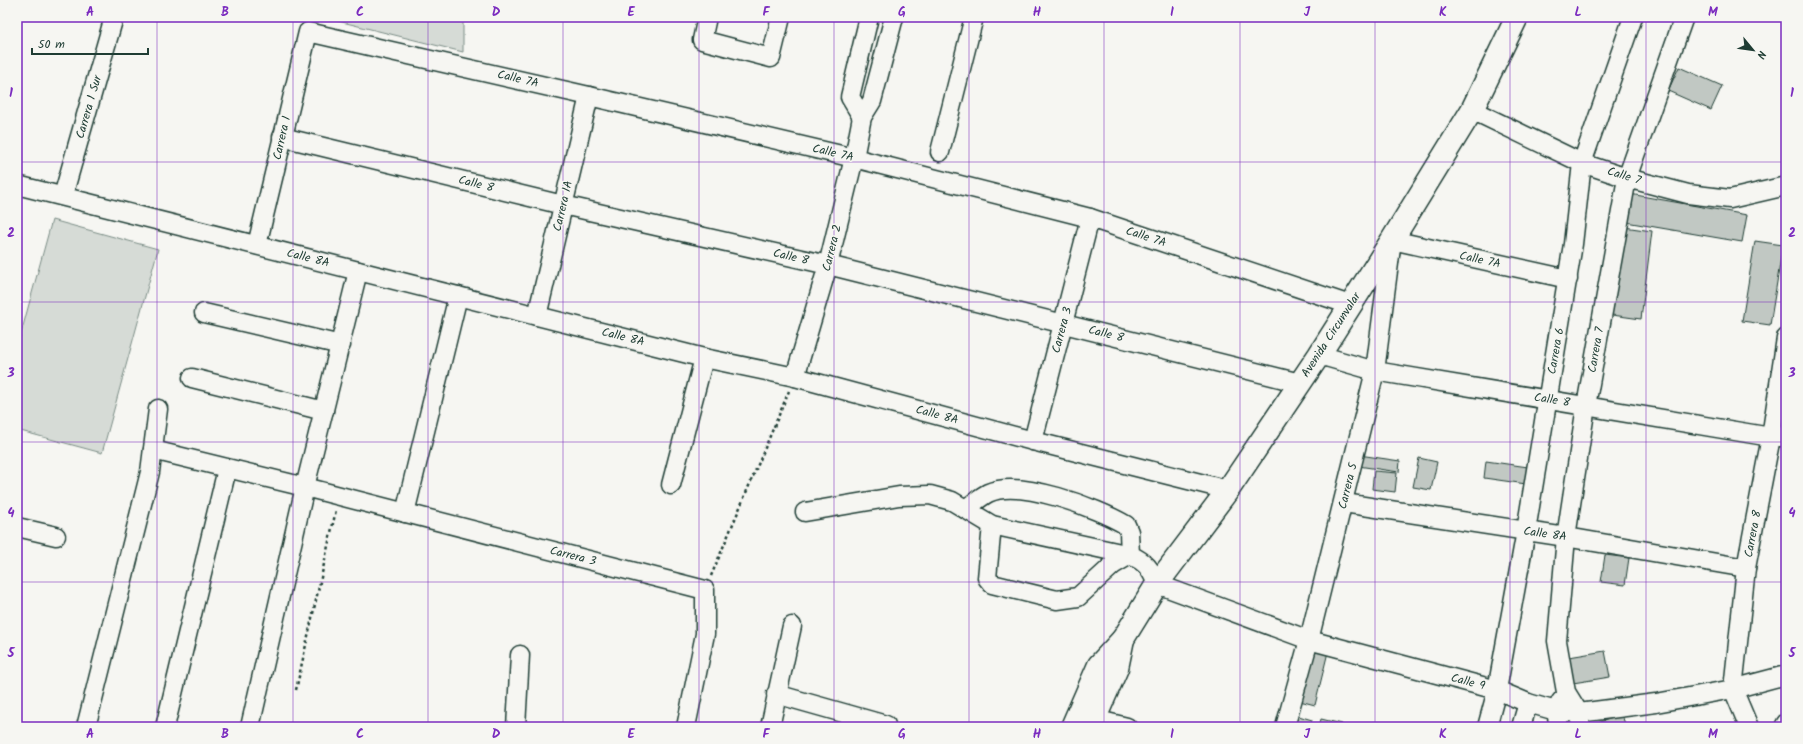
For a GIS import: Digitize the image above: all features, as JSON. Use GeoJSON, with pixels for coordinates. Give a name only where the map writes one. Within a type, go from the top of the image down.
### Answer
{"type":"FeatureCollection","features":[{"type":"Feature","properties":{"kind":"main road","name":"Avenida Circunvalar"},"geometry":{"type":"LineString","coordinates":[[1072,727],[1099,665],[1123,639],[1157,584],[1228,490],[1319,355],[1392,240],[1472,110],[1517,17]]}},
{"type":"Feature","properties":{"kind":"main road","name":"Avenida Circunvalar"},"geometry":{"type":"LineString","coordinates":[[1093,723],[1117,668],[1123,639]]}},
{"type":"Feature","properties":{"kind":"street","name":"Carrera 1 Sur"},"geometry":{"type":"LineString","coordinates":[[63,196],[114,17]]}},
{"type":"Feature","properties":{"kind":"street"},"geometry":{"type":"LineString","coordinates":[[707,17],[702,40],[771,58],[781,17]]}},
{"type":"Feature","properties":{"kind":"street"},"geometry":{"type":"LineString","coordinates":[[862,117],[850,97],[869,17]]}},
{"type":"Feature","properties":{"kind":"street","name":"Carrera 2"},"geometry":{"type":"LineString","coordinates":[[795,377],[828,266],[854,158],[862,117],[872,101],[894,17]]}},
{"type":"Feature","properties":{"kind":"street"},"geometry":{"type":"LineString","coordinates":[[940,152],[974,17]]}},
{"type":"Feature","properties":{"kind":"street","name":"Carrera 6"},"geometry":{"type":"LineString","coordinates":[[1487,727],[1497,690],[1526,532],[1568,279],[1582,162],[1632,17]]}},
{"type":"Feature","properties":{"kind":"street","name":"Carrera 7"},"geometry":{"type":"LineString","coordinates":[[1580,720],[1566,692],[1557,641],[1566,537],[1586,406],[1627,178],[1684,17]]}},
{"type":"Feature","properties":{"kind":"street","name":"Calle 7A"},"geometry":{"type":"LineString","coordinates":[[308,32],[854,158],[1090,218],[1350,305]]}},
{"type":"Feature","properties":{"kind":"street","name":"Carrera 1"},"geometry":{"type":"LineString","coordinates":[[257,245],[308,32]]}},
{"type":"Feature","properties":{"kind":"street","name":"Carrera 1A"},"geometry":{"type":"LineString","coordinates":[[537,316],[589,96]]}},
{"type":"Feature","properties":{"kind":"street","name":"Calle 7"},"geometry":{"type":"LineString","coordinates":[[1472,110],[1582,162],[1627,178],[1688,194],[1730,199],[1786,186]]}},
{"type":"Feature","properties":{"kind":"street","name":"Calle 8"},"geometry":{"type":"LineString","coordinates":[[282,137],[1064,323],[1300,383]]}},
{"type":"Feature","properties":{"kind":"street","name":"Calle 8A"},"geometry":{"type":"LineString","coordinates":[[17,185],[704,358],[795,377],[1033,441],[1228,490]]}},
{"type":"Feature","properties":{"kind":"street","name":"Carrera 3"},"geometry":{"type":"LineString","coordinates":[[1033,441],[1090,218]]}},
{"type":"Feature","properties":{"kind":"street","name":"Calle 7A"},"geometry":{"type":"LineString","coordinates":[[1392,240],[1568,279]]}},
{"type":"Feature","properties":{"kind":"street","name":"Carrera 5"},"geometry":{"type":"LineString","coordinates":[[1285,727],[1309,640],[1376,371],[1392,240]]}},
{"type":"Feature","properties":{"kind":"street"},"geometry":{"type":"LineString","coordinates":[[250,727],[305,487],[358,271]]}},
{"type":"Feature","properties":{"kind":"street"},"geometry":{"type":"LineString","coordinates":[[404,513],[458,296]]}},
{"type":"Feature","properties":{"kind":"street"},"geometry":{"type":"LineString","coordinates":[[204,313],[341,345]]}},
{"type":"Feature","properties":{"kind":"street","name":"Carrera 8"},"geometry":{"type":"LineString","coordinates":[[1749,727],[1733,689],[1746,568],[1778,437],[1786,338]]}},
{"type":"Feature","properties":{"kind":"street","name":"Calle 8"},"geometry":{"type":"LineString","coordinates":[[1319,355],[1376,371],[1778,437]]}},
{"type":"Feature","properties":{"kind":"street"},"geometry":{"type":"LineString","coordinates":[[671,485],[704,358]]}},
{"type":"Feature","properties":{"kind":"street"},"geometry":{"type":"LineString","coordinates":[[192,378],[324,411]]}},
{"type":"Feature","properties":{"kind":"street"},"geometry":{"type":"LineString","coordinates":[[86,727],[150,472],[158,409]]}},
{"type":"Feature","properties":{"kind":"street","name":"Carrera 3"},"geometry":{"type":"LineString","coordinates":[[153,450],[305,487],[705,590]]}},
{"type":"Feature","properties":{"kind":"street"},"geometry":{"type":"LineString","coordinates":[[165,727],[227,468]]}},
{"type":"Feature","properties":{"kind":"street"},"geometry":{"type":"LineString","coordinates":[[965,509],[988,493],[1010,489],[1037,492],[1088,506],[1126,525],[1129,532],[1130,556]]}},
{"type":"Feature","properties":{"kind":"street"},"geometry":{"type":"LineString","coordinates":[[805,512],[899,496],[930,495],[952,502],[992,525],[1130,556],[1142,561],[1151,570],[1157,584]]}},
{"type":"Feature","properties":{"kind":"street","name":"Calle 8A"},"geometry":{"type":"LineString","coordinates":[[1344,503],[1566,537],[1746,568]]}},
{"type":"Feature","properties":{"kind":"street"},"geometry":{"type":"LineString","coordinates":[[992,525],[987,578],[992,584],[1057,600],[1078,597],[1113,565],[1130,556]]}},
{"type":"Feature","properties":{"kind":"street"},"geometry":{"type":"LineString","coordinates":[[17,527],[56,536]]}},
{"type":"Feature","properties":{"kind":"street","name":"Calle 9"},"geometry":{"type":"LineString","coordinates":[[1157,584],[1309,640],[1497,690],[1528,703],[1557,719],[1580,720],[1656,703],[1733,689],[1786,675]]}},
{"type":"Feature","properties":{"kind":"street"},"geometry":{"type":"LineString","coordinates":[[686,727],[705,634],[705,590]]}},
{"type":"Feature","properties":{"kind":"street"},"geometry":{"type":"LineString","coordinates":[[770,727],[792,626]]}},
{"type":"Feature","properties":{"kind":"street"},"geometry":{"type":"LineString","coordinates":[[516,727],[520,655]]}},
{"type":"Feature","properties":{"kind":"street"},"geometry":{"type":"LineString","coordinates":[[1557,719],[1566,692]]}},
{"type":"Feature","properties":{"kind":"street"},"geometry":{"type":"LineString","coordinates":[[776,694],[886,725]]}},
{"type":"Feature","properties":{"kind":"street"},"geometry":{"type":"LineString","coordinates":[[1522,727],[1528,703]]}},
{"type":"Feature","properties":{"kind":"street"},"geometry":{"type":"LineString","coordinates":[[1093,723],[1127,727]]}},
{"type":"Feature","properties":{"kind":"street"},"geometry":{"type":"LineString","coordinates":[[1784,727],[1786,723]]}},
{"type":"Feature","properties":{"kind":"path"},"geometry":{"type":"LineString","coordinates":[[705,590],[795,377]]}},
{"type":"Feature","properties":{"kind":"path"},"geometry":{"type":"LineString","coordinates":[[296,690],[339,496]]}},
{"type":"Feature","properties":{"kind":"shaded area"},"geometry":{"type":"Polygon","coordinates":[[[325,17],[463,17],[463,52],[326,18],[325,17]]]}},
{"type":"Feature","properties":{"kind":"shaded area"},"geometry":{"type":"Polygon","coordinates":[[[52,220],[158,249],[102,453],[17,430],[17,348],[52,220]]]}},
{"type":"Feature","properties":{"kind":"building"},"geometry":{"type":"Polygon","coordinates":[[[1679,67],[1722,86],[1711,110],[1668,91],[1679,67]]]}},
{"type":"Feature","properties":{"kind":"building"},"geometry":{"type":"Polygon","coordinates":[[[1630,194],[1747,215],[1742,242],[1626,222],[1630,194]]]}},
{"type":"Feature","properties":{"kind":"building"},"geometry":{"type":"Polygon","coordinates":[[[1624,227],[1652,231],[1641,319],[1612,315],[1624,227]]]}},
{"type":"Feature","properties":{"kind":"building"},"geometry":{"type":"Polygon","coordinates":[[[1755,241],[1783,245],[1770,325],[1742,321],[1755,241]]]}},
{"type":"Feature","properties":{"kind":"building"},"geometry":{"type":"Polygon","coordinates":[[[1359,455],[1400,461],[1399,472],[1358,466],[1359,455]]]}},
{"type":"Feature","properties":{"kind":"building"},"geometry":{"type":"Polygon","coordinates":[[[1419,458],[1437,462],[1431,490],[1413,487],[1419,458]]]}},
{"type":"Feature","properties":{"kind":"building"},"geometry":{"type":"Polygon","coordinates":[[[1486,461],[1528,467],[1526,484],[1484,478],[1486,461]]]}},
{"type":"Feature","properties":{"kind":"building"},"geometry":{"type":"Polygon","coordinates":[[[1374,471],[1397,473],[1395,492],[1372,489],[1374,471]]]}},
{"type":"Feature","properties":{"kind":"building"},"geometry":{"type":"Polygon","coordinates":[[[1605,555],[1629,558],[1625,585],[1601,582],[1605,555]]]}},
{"type":"Feature","properties":{"kind":"building"},"geometry":{"type":"Polygon","coordinates":[[[1309,648],[1328,652],[1315,705],[1296,700],[1309,648]]]}},
{"type":"Feature","properties":{"kind":"building"},"geometry":{"type":"Polygon","coordinates":[[[1605,651],[1610,677],[1573,683],[1569,657],[1605,651]]]}},
{"type":"Feature","properties":{"kind":"building"},"geometry":{"type":"Polygon","coordinates":[[[1292,714],[1312,720],[1310,727],[1288,727],[1292,714]]]}},
{"type":"Feature","properties":{"kind":"building"},"geometry":{"type":"Polygon","coordinates":[[[1622,715],[1626,727],[1591,727],[1591,725],[1622,715]]]}},
{"type":"Feature","properties":{"kind":"building"},"geometry":{"type":"Polygon","coordinates":[[[1321,719],[1342,724],[1341,727],[1319,727],[1321,719]]]}}]}
